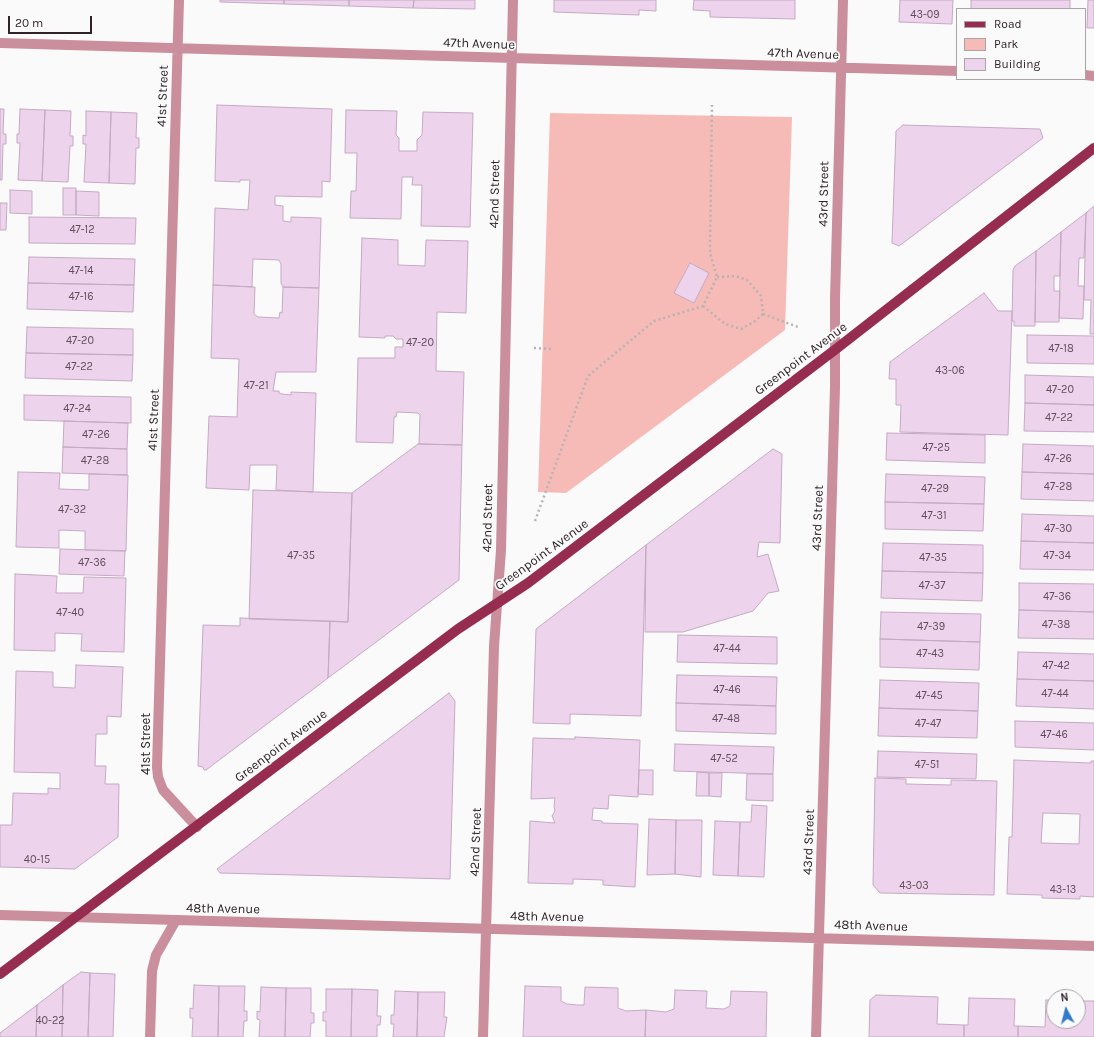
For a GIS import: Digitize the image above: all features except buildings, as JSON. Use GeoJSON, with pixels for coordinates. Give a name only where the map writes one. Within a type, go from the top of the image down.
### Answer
{"type":"FeatureCollection","features":[{"type":"Feature","properties":{"kind":"main road","name":"Greenpoint Avenue"},"geometry":{"type":"LineString","coordinates":[[0,974],[458,629],[528,583],[836,349],[1094,148]]}},
{"type":"Feature","properties":{"kind":"street","name":"41st Street"},"geometry":{"type":"LineString","coordinates":[[179,0],[157,767],[160,784],[163,790],[196,827]]}},
{"type":"Feature","properties":{"kind":"street","name":"42nd Street"},"geometry":{"type":"LineString","coordinates":[[483,1037],[497,604],[501,550],[513,0]]}},
{"type":"Feature","properties":{"kind":"street","name":"43rd Street"},"geometry":{"type":"LineString","coordinates":[[816,1037],[836,349],[843,0]]}},
{"type":"Feature","properties":{"kind":"street","name":"47th Avenue"},"geometry":{"type":"LineString","coordinates":[[0,43],[956,71]]}},
{"type":"Feature","properties":{"kind":"street","name":"48th Avenue"},"geometry":{"type":"LineString","coordinates":[[0,915],[1094,946]]}},
{"type":"Feature","properties":{"kind":"street"},"geometry":{"type":"LineString","coordinates":[[150,1037],[152,971],[156,955],[176,920]]}},
{"type":"Feature","properties":{"kind":"path"},"geometry":{"type":"LineString","coordinates":[[535,521],[588,376],[654,321],[703,306],[717,277],[710,253],[712,105]]}},
{"type":"Feature","properties":{"kind":"path"},"geometry":{"type":"LineString","coordinates":[[717,277],[736,276],[747,280],[761,296],[763,314]]}},
{"type":"Feature","properties":{"kind":"path"},"geometry":{"type":"LineString","coordinates":[[703,306],[725,324],[741,329],[754,322],[763,314]]}},
{"type":"Feature","properties":{"kind":"path"},"geometry":{"type":"LineString","coordinates":[[763,314],[798,327]]}},
{"type":"Feature","properties":{"kind":"path"},"geometry":{"type":"LineString","coordinates":[[534,348],[552,349]]}},
{"type":"Feature","properties":{"kind":"green space"},"geometry":{"type":"Polygon","coordinates":[[[550,113],[792,117],[785,330],[566,493],[538,492],[550,113]]]}}]}
